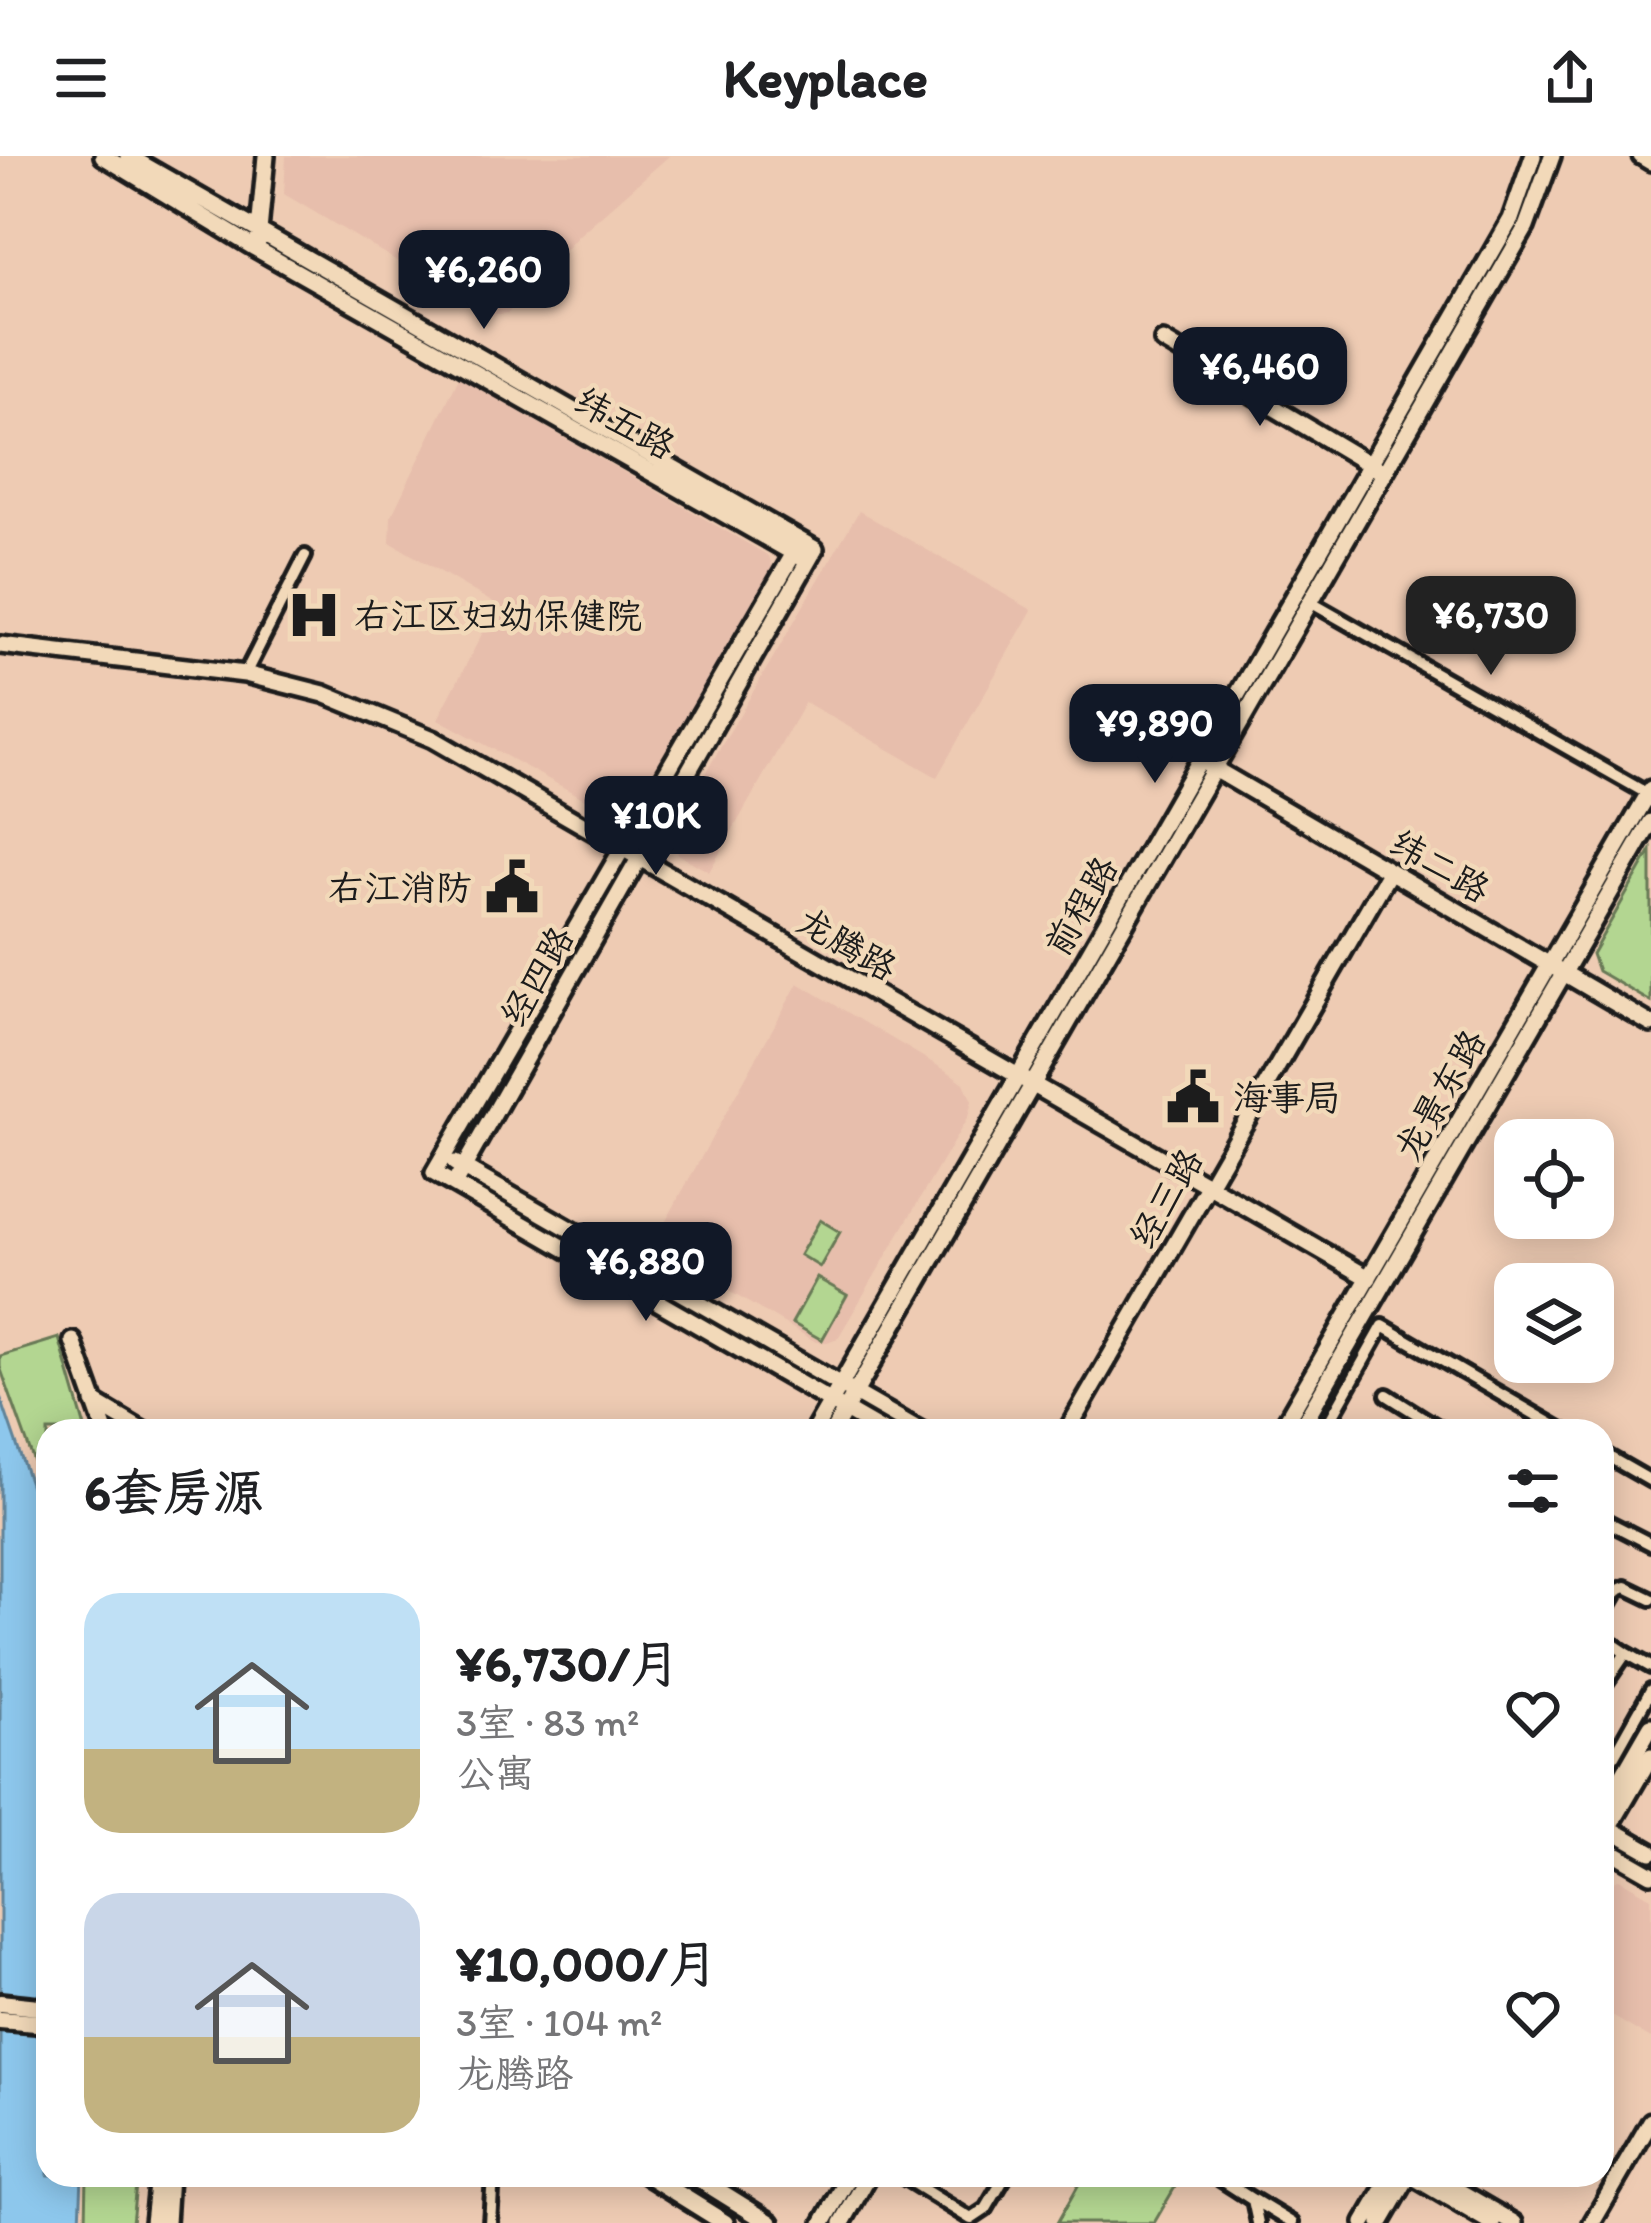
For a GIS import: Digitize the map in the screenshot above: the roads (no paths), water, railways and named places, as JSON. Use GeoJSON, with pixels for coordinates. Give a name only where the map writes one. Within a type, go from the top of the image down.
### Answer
{"type":"FeatureCollection","features":[{"type":"Feature","properties":{"kind":"main road"},"geometry":{"type":"LineString","coordinates":[[0,2003],[36,2007]]}},
{"type":"Feature","properties":{"kind":"main road"},"geometry":{"type":"LineString","coordinates":[[0,2020],[36,2023]]}},
{"type":"Feature","properties":{"kind":"main road"},"geometry":{"type":"LineString","coordinates":[[666,2187],[725,2223]]}},
{"type":"Feature","properties":{"kind":"main road"},"geometry":{"type":"LineString","coordinates":[[712,2187],[770,2223]]}},
{"type":"Feature","properties":{"kind":"street","name":"纬五路"},"geometry":{"type":"LineString","coordinates":[[103,156],[805,551]]}},
{"type":"Feature","properties":{"kind":"street","name":"纬五路"},"geometry":{"type":"LineString","coordinates":[[128,156],[259,242]]}},
{"type":"Feature","properties":{"kind":"street"},"geometry":{"type":"LineString","coordinates":[[259,242],[266,156]]}},
{"type":"Feature","properties":{"kind":"street","name":"前程路"},"geometry":{"type":"LineString","coordinates":[[1207,764],[1310,602],[1511,219],[1533,156]]}},
{"type":"Feature","properties":{"kind":"street","name":"前程路"},"geometry":{"type":"LineString","coordinates":[[826,1419],[848,1389],[1377,469],[1526,227],[1552,156]]}},
{"type":"Feature","properties":{"kind":"street"},"geometry":{"type":"LineString","coordinates":[[1641,156],[1651,162]]}},
{"type":"Feature","properties":{"kind":"street"},"geometry":{"type":"LineString","coordinates":[[1163,341],[1377,469]]}},
{"type":"Feature","properties":{"kind":"street","name":"经四路"},"geometry":{"type":"LineString","coordinates":[[805,551],[454,1184],[434,1173],[623,848],[805,551]]}},
{"type":"Feature","properties":{"kind":"street"},"geometry":{"type":"LineString","coordinates":[[245,674],[305,556]]}},
{"type":"Feature","properties":{"kind":"street"},"geometry":{"type":"LineString","coordinates":[[1310,602],[1650,792]]}},
{"type":"Feature","properties":{"kind":"street","name":"龙腾路"},"geometry":{"type":"LineString","coordinates":[[0,645],[245,674],[324,694],[433,739],[1369,1278]]}},
{"type":"Feature","properties":{"kind":"street","name":"纬二路"},"geometry":{"type":"LineString","coordinates":[[1207,764],[1651,1024]]}},
{"type":"Feature","properties":{"kind":"street","name":"龙景东路"},"geometry":{"type":"LineString","coordinates":[[1306,1419],[1557,969],[1650,792]]}},
{"type":"Feature","properties":{"kind":"street","name":"龙景东路"},"geometry":{"type":"LineString","coordinates":[[1287,1419],[1557,969],[1651,822]]}},
{"type":"Feature","properties":{"kind":"street","name":"经三路"},"geometry":{"type":"LineString","coordinates":[[1073,1419],[1390,871]]}},
{"type":"Feature","properties":{"kind":"street"},"geometry":{"type":"LineString","coordinates":[[444,1156],[899,1419]]}},
{"type":"Feature","properties":{"kind":"street"},"geometry":{"type":"LineString","coordinates":[[454,1184],[861,1419]]}},
{"type":"Feature","properties":{"kind":"street"},"geometry":{"type":"LineString","coordinates":[[1331,1419],[1383,1326],[1543,1419]]}},
{"type":"Feature","properties":{"kind":"street"},"geometry":{"type":"LineString","coordinates":[[73,1340],[100,1419]]}},
{"type":"Feature","properties":{"kind":"street"},"geometry":{"type":"LineString","coordinates":[[1387,1395],[1422,1419]]}},
{"type":"Feature","properties":{"kind":"street"},"geometry":{"type":"LineString","coordinates":[[94,1402],[123,1419]]}},
{"type":"Feature","properties":{"kind":"street","name":"前程路"},"geometry":{"type":"LineString","coordinates":[[835,1419],[838,1406]]}},
{"type":"Feature","properties":{"kind":"street"},"geometry":{"type":"LineString","coordinates":[[1614,1460],[1651,1481]]}},
{"type":"Feature","properties":{"kind":"street"},"geometry":{"type":"LineString","coordinates":[[1614,1525],[1651,1544]]}},
{"type":"Feature","properties":{"kind":"street"},"geometry":{"type":"LineString","coordinates":[[1614,1597],[1626,1587],[1651,1599]]}},
{"type":"Feature","properties":{"kind":"street"},"geometry":{"type":"LineString","coordinates":[[1614,1645],[1651,1667]]}},
{"type":"Feature","properties":{"kind":"street"},"geometry":{"type":"LineString","coordinates":[[1614,1670],[1626,1653]]}},
{"type":"Feature","properties":{"kind":"street"},"geometry":{"type":"LineString","coordinates":[[1614,1756],[1651,1690]]}},
{"type":"Feature","properties":{"kind":"street"},"geometry":{"type":"LineString","coordinates":[[1614,1790],[1651,1726]]}},
{"type":"Feature","properties":{"kind":"street"},"geometry":{"type":"LineString","coordinates":[[1614,1818],[1651,1756]]}},
{"type":"Feature","properties":{"kind":"street"},"geometry":{"type":"LineString","coordinates":[[1614,1839],[1651,1852]]}},
{"type":"Feature","properties":{"kind":"street"},"geometry":{"type":"LineString","coordinates":[[1614,1843],[1651,1874]]}},
{"type":"Feature","properties":{"kind":"street"},"geometry":{"type":"LineString","coordinates":[[1614,2185],[1651,2121]]}},
{"type":"Feature","properties":{"kind":"street"},"geometry":{"type":"LineString","coordinates":[[153,2223],[157,2187]]}},
{"type":"Feature","properties":{"kind":"street"},"geometry":{"type":"LineString","coordinates":[[166,2223],[169,2187]]}},
{"type":"Feature","properties":{"kind":"street"},"geometry":{"type":"LineString","coordinates":[[490,2223],[492,2187]]}},
{"type":"Feature","properties":{"kind":"street"},"geometry":{"type":"LineString","coordinates":[[823,2223],[843,2187]]}},
{"type":"Feature","properties":{"kind":"street"},"geometry":{"type":"LineString","coordinates":[[842,2223],[862,2187]]}},
{"type":"Feature","properties":{"kind":"street"},"geometry":{"type":"LineString","coordinates":[[919,2187],[971,2219],[986,2209],[999,2187]]}},
{"type":"Feature","properties":{"kind":"street"},"geometry":{"type":"LineString","coordinates":[[1233,2187],[1292,2223]]}},
{"type":"Feature","properties":{"kind":"street"},"geometry":{"type":"LineString","coordinates":[[1364,2223],[1385,2187]]}},
{"type":"Feature","properties":{"kind":"street"},"geometry":{"type":"LineString","coordinates":[[1381,2223],[1402,2187]]}},
{"type":"Feature","properties":{"kind":"street"},"geometry":{"type":"LineString","coordinates":[[1430,2187],[1492,2223]]}},
{"type":"Feature","properties":{"kind":"street"},"geometry":{"type":"LineString","coordinates":[[1452,2187],[1514,2223]]}},
{"type":"Feature","properties":{"kind":"street"},"geometry":{"type":"LineString","coordinates":[[1592,2223],[1613,2187]]}},
{"type":"Feature","properties":{"kind":"street"},"geometry":{"type":"LineString","coordinates":[[1253,2200],[1258,2223]]}},
{"type":"Feature","properties":{"kind":"water"},"geometry":{"type":"Polygon","coordinates":[[[0,1396],[36,1501],[36,2187],[82,2187],[80,2223],[0,2223],[0,1396]]]}},
{"type":"Feature","properties":{"kind":"place","name":"右江区妇幼保健院"},"geometry":{"type":"Point","coordinates":[314,615]}},
{"type":"Feature","properties":{"kind":"place","name":"右江消防"},"geometry":{"type":"Point","coordinates":[512,887]}},
{"type":"Feature","properties":{"kind":"place","name":"海事局"},"geometry":{"type":"Point","coordinates":[1193,1097]}}]}
